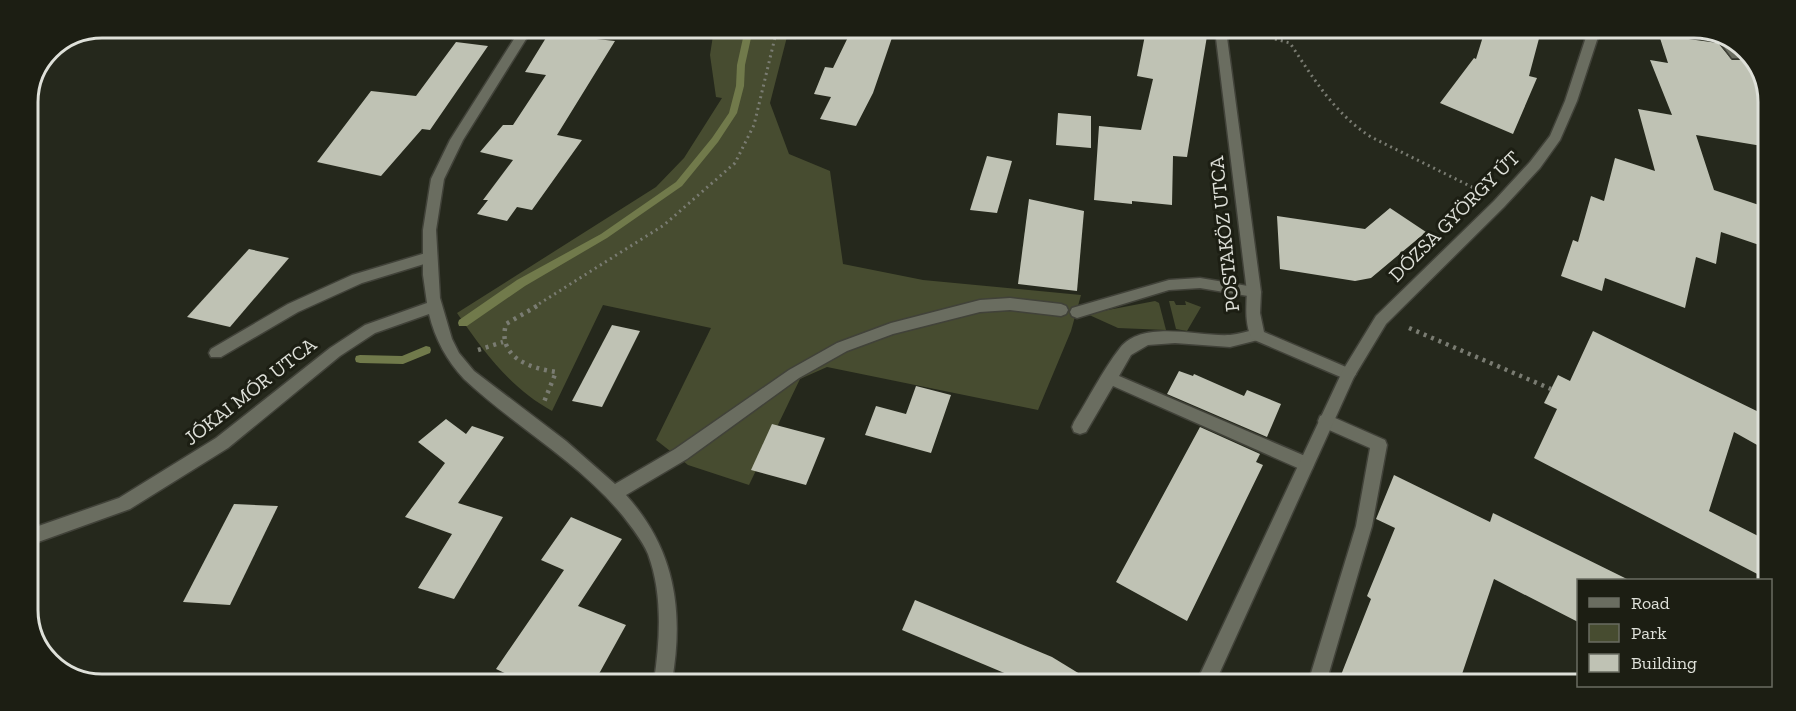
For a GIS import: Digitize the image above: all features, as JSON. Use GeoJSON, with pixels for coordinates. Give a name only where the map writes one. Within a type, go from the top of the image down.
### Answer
{"type":"FeatureCollection","features":[{"type":"Feature","properties":{"kind":"street"},"geometry":{"type":"LineString","coordinates":[[521,38],[450,151],[435,189],[429,257],[433,307],[454,358],[477,382],[615,493],[650,541],[662,576],[668,612],[668,650],[664,674]]}},
{"type":"Feature","properties":{"kind":"street","name":"POSTAKÖZ UTCA"},"geometry":{"type":"LineString","coordinates":[[1222,38],[1251,265],[1254,292],[1253,313],[1257,334],[1348,374]]}},
{"type":"Feature","properties":{"kind":"street","name":"DÓZSA GYÖRGY ÚT"},"geometry":{"type":"LineString","coordinates":[[1209,674],[1348,374],[1381,320],[1501,202],[1535,165],[1556,136],[1571,101],[1592,38]]}},
{"type":"Feature","properties":{"kind":"street"},"geometry":{"type":"LineString","coordinates":[[1732,49],[1736,55]]}},
{"type":"Feature","properties":{"kind":"street"},"geometry":{"type":"LineString","coordinates":[[216,353],[293,308],[357,279],[429,257]]}},
{"type":"Feature","properties":{"kind":"street"},"geometry":{"type":"LineString","coordinates":[[1077,312],[1169,285],[1200,283],[1254,292]]}},
{"type":"Feature","properties":{"kind":"street"},"geometry":{"type":"LineString","coordinates":[[615,493],[681,454],[794,374],[842,347],[891,329],[980,306],[1010,304],[1061,310]]}},
{"type":"Feature","properties":{"kind":"street","name":"JÓKAI MÓR UTCA"},"geometry":{"type":"LineString","coordinates":[[38,533],[124,504],[222,443],[334,352],[370,329],[433,307]]}},
{"type":"Feature","properties":{"kind":"street"},"geometry":{"type":"LineString","coordinates":[[1080,427],[1126,351],[1141,340],[1151,338],[1231,341],[1257,334]]}},
{"type":"Feature","properties":{"kind":"street"},"geometry":{"type":"LineString","coordinates":[[1109,378],[1306,464]]}},
{"type":"Feature","properties":{"kind":"street"},"geometry":{"type":"LineString","coordinates":[[1320,674],[1364,526],[1379,445],[1326,421]]}},
{"type":"Feature","properties":{"kind":"path"},"geometry":{"type":"LineString","coordinates":[[530,423],[543,405],[556,372],[530,368],[518,360],[503,342],[502,331],[506,324],[664,225],[735,163],[754,125],[775,38]]}},
{"type":"Feature","properties":{"kind":"path"},"geometry":{"type":"LineString","coordinates":[[1275,39],[1290,43],[1318,87],[1354,126],[1371,137],[1501,202]]}},
{"type":"Feature","properties":{"kind":"path"},"geometry":{"type":"LineString","coordinates":[[1418,330],[1551,388]]}},
{"type":"Feature","properties":{"kind":"green space"},"geometry":{"type":"Polygon","coordinates":[[[713,38],[787,38],[770,103],[789,154],[830,171],[843,264],[923,280],[1081,295],[1071,331],[1038,410],[827,367],[800,379],[749,485],[688,465],[656,440],[711,328],[603,305],[552,411],[523,391],[499,368],[457,313],[656,187],[684,158],[722,98],[716,97],[710,55],[713,38]]]}},
{"type":"Feature","properties":{"kind":"green space"},"geometry":{"type":"Polygon","coordinates":[[[1155,301],[1159,303],[1166,330],[1118,328],[1087,314],[1155,301]]]}},
{"type":"Feature","properties":{"kind":"green space"},"geometry":{"type":"Polygon","coordinates":[[[1169,301],[1174,301],[1176,305],[1186,305],[1185,301],[1201,307],[1187,331],[1176,329],[1169,301]]]}},
{"type":"Feature","properties":{"kind":"building"},"geometry":{"type":"Polygon","coordinates":[[[546,38],[615,41],[557,135],[582,140],[532,210],[517,207],[507,221],[477,214],[488,200],[483,200],[513,160],[480,152],[503,125],[513,125],[546,75],[525,72],[546,38]]]}},
{"type":"Feature","properties":{"kind":"building"},"geometry":{"type":"Polygon","coordinates":[[[848,38],[892,38],[873,93],[856,126],[820,119],[831,97],[814,94],[825,67],[833,68],[848,38]]]}},
{"type":"Feature","properties":{"kind":"building"},"geometry":{"type":"Polygon","coordinates":[[[1144,38],[1207,38],[1187,157],[1173,156],[1172,205],[1094,200],[1099,126],[1141,130],[1153,79],[1137,76],[1144,38]]]}},
{"type":"Feature","properties":{"kind":"building"},"geometry":{"type":"Polygon","coordinates":[[[1483,38],[1539,38],[1529,76],[1537,78],[1513,134],[1440,103],[1474,58],[1476,59],[1483,38]]]}},
{"type":"Feature","properties":{"kind":"building"},"geometry":{"type":"Polygon","coordinates":[[[1660,38],[1681,38],[1718,43],[1732,60],[1742,58],[1745,62],[1755,81],[1758,97],[1758,145],[1696,135],[1714,190],[1758,205],[1758,245],[1721,232],[1716,264],[1696,257],[1685,308],[1605,278],[1602,291],[1561,276],[1573,240],[1578,242],[1591,196],[1604,201],[1615,158],[1655,171],[1638,109],[1672,115],[1650,60],[1668,63],[1660,38]]]}},
{"type":"Feature","properties":{"kind":"building"},"geometry":{"type":"Polygon","coordinates":[[[456,42],[488,46],[430,130],[422,129],[381,176],[317,162],[371,91],[416,96],[456,42]]]}},
{"type":"Feature","properties":{"kind":"building"},"geometry":{"type":"Polygon","coordinates":[[[1058,113],[1091,116],[1091,148],[1056,145],[1058,113]]]}},
{"type":"Feature","properties":{"kind":"building"},"geometry":{"type":"Polygon","coordinates":[[[987,156],[1012,161],[997,213],[970,210],[987,156]]]}},
{"type":"Feature","properties":{"kind":"building"},"geometry":{"type":"Polygon","coordinates":[[[1029,199],[1084,211],[1077,291],[1018,284],[1029,199]]]}},
{"type":"Feature","properties":{"kind":"building"},"geometry":{"type":"Polygon","coordinates":[[[1390,208],[1426,232],[1371,278],[1355,281],[1280,269],[1277,216],[1365,229],[1390,208]]]}},
{"type":"Feature","properties":{"kind":"building"},"geometry":{"type":"Polygon","coordinates":[[[249,249],[289,258],[230,327],[187,317],[249,249]]]}},
{"type":"Feature","properties":{"kind":"building"},"geometry":{"type":"Polygon","coordinates":[[[612,325],[640,331],[602,407],[572,401],[612,325]]]}},
{"type":"Feature","properties":{"kind":"building"},"geometry":{"type":"Polygon","coordinates":[[[1593,331],[1758,412],[1758,446],[1734,432],[1709,511],[1758,536],[1758,574],[1534,458],[1557,409],[1544,403],[1558,375],[1570,381],[1593,331]]]}},
{"type":"Feature","properties":{"kind":"building"},"geometry":{"type":"Polygon","coordinates":[[[1179,371],[1193,376],[1194,374],[1244,396],[1247,390],[1281,404],[1267,437],[1167,394],[1179,371]]]}},
{"type":"Feature","properties":{"kind":"building"},"geometry":{"type":"Polygon","coordinates":[[[916,386],[951,395],[931,453],[865,435],[876,406],[906,414],[916,386]]]}},
{"type":"Feature","properties":{"kind":"building"},"geometry":{"type":"Polygon","coordinates":[[[446,419],[466,434],[472,426],[504,437],[458,503],[503,517],[454,599],[418,588],[452,534],[405,517],[445,463],[418,442],[446,419]]]}},
{"type":"Feature","properties":{"kind":"building"},"geometry":{"type":"Polygon","coordinates":[[[772,424],[825,438],[806,485],[751,470],[772,424]]]}},
{"type":"Feature","properties":{"kind":"building"},"geometry":{"type":"Polygon","coordinates":[[[1200,427],[1260,454],[1256,462],[1263,465],[1187,621],[1116,582],[1200,427]]]}},
{"type":"Feature","properties":{"kind":"building"},"geometry":{"type":"Polygon","coordinates":[[[1394,475],[1490,522],[1493,513],[1627,579],[1577,579],[1577,621],[1494,579],[1462,674],[1341,674],[1371,599],[1367,596],[1395,528],[1376,519],[1394,475]]]}},
{"type":"Feature","properties":{"kind":"building"},"geometry":{"type":"Polygon","coordinates":[[[234,504],[278,506],[230,605],[183,602],[234,504]]]}},
{"type":"Feature","properties":{"kind":"building"},"geometry":{"type":"Polygon","coordinates":[[[571,517],[622,539],[578,606],[626,625],[599,674],[507,674],[496,669],[564,570],[541,560],[571,517]]]}},
{"type":"Feature","properties":{"kind":"building"},"geometry":{"type":"Polygon","coordinates":[[[915,600],[1052,657],[1080,674],[1007,674],[902,630],[915,600]]]}},
{"type":"Feature","properties":{"kind":"waterway"},"geometry":{"type":"LineString","coordinates":[[463,323],[521,283],[604,236],[679,184],[715,140],[733,113],[740,86],[741,65],[747,38]]}},
{"type":"Feature","properties":{"kind":"waterway"},"geometry":{"type":"LineString","coordinates":[[360,359],[403,360],[426,350]]}}]}
